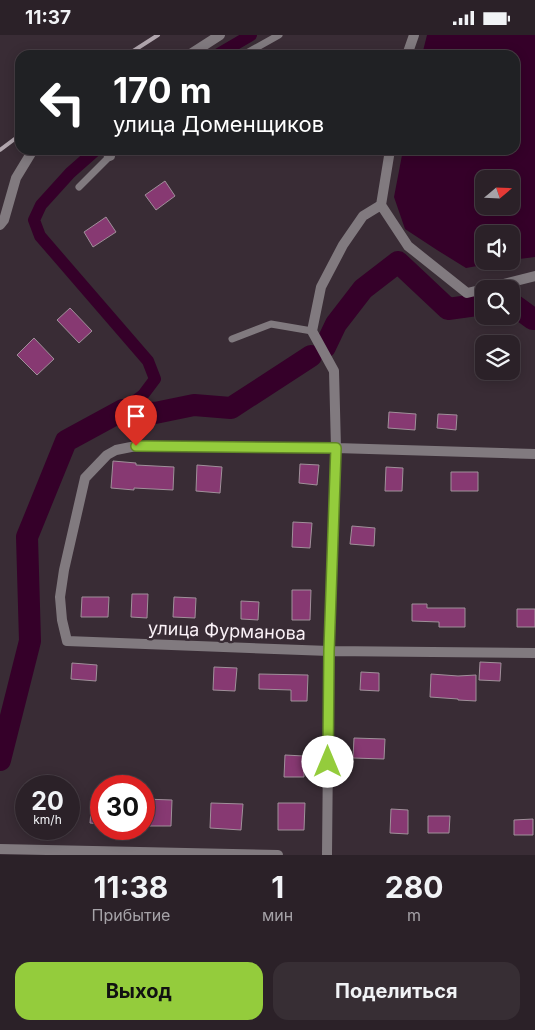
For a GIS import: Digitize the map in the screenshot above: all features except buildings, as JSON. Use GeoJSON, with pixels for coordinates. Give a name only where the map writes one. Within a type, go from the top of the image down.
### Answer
{"type":"FeatureCollection","features":[{"type":"Feature","properties":{"kind":"street"},"geometry":{"type":"LineString","coordinates":[[197,50],[220,35]]}},
{"type":"Feature","properties":{"kind":"street"},"geometry":{"type":"LineString","coordinates":[[409,50],[414,35]]}},
{"type":"Feature","properties":{"kind":"street"},"geometry":{"type":"LineString","coordinates":[[0,225],[4,220],[16,177],[30,155]]}},
{"type":"Feature","properties":{"kind":"street"},"geometry":{"type":"LineString","coordinates":[[389,155],[381,205],[408,246],[467,293],[475,291]]}},
{"type":"Feature","properties":{"kind":"street"},"geometry":{"type":"LineString","coordinates":[[327,855],[329,651],[336,448],[334,371],[312,331],[321,287],[343,245],[363,216],[381,205]]}},
{"type":"Feature","properties":{"kind":"street"},"geometry":{"type":"LineString","coordinates":[[519,280],[535,276]]}},
{"type":"Feature","properties":{"kind":"street","name":"улица Фурманова"},"geometry":{"type":"LineString","coordinates":[[336,448],[136,446],[116,449],[107,455],[85,478],[64,570],[60,597],[62,620],[68,641],[329,651],[535,653]]}},
{"type":"Feature","properties":{"kind":"street"},"geometry":{"type":"LineString","coordinates":[[336,448],[535,454]]}},
{"type":"Feature","properties":{"kind":"street"},"geometry":{"type":"LineString","coordinates":[[0,849],[278,855]]}},
{"type":"Feature","properties":{"kind":"lane"},"geometry":{"type":"LineString","coordinates":[[252,50],[279,35]]}},
{"type":"Feature","properties":{"kind":"lane"},"geometry":{"type":"LineString","coordinates":[[80,187],[107,155]]}},
{"type":"Feature","properties":{"kind":"lane"},"geometry":{"type":"LineString","coordinates":[[232,339],[271,324],[312,331]]}},
{"type":"Feature","properties":{"kind":"shaded area"},"geometry":{"type":"Polygon","coordinates":[[[427,35],[535,35],[535,257],[520,259],[520,225],[475,225],[475,266],[466,268],[405,229],[394,197],[402,155],[520,155],[520,50],[423,50],[427,35]]]}},
{"type":"Feature","properties":{"kind":"waterway"},"geometry":{"type":"LineString","coordinates":[[226,50],[251,35]]}},
{"type":"Feature","properties":{"kind":"waterway"},"geometry":{"type":"LineString","coordinates":[[90,155],[70,173],[41,205],[34,220],[40,236],[148,361],[155,379],[143,395],[123,410]]}},
{"type":"Feature","properties":{"kind":"waterway"},"geometry":{"type":"LineString","coordinates":[[325,347],[336,324],[363,289],[398,262],[448,309],[475,305]]}},
{"type":"Feature","properties":{"kind":"waterway"},"geometry":{"type":"LineString","coordinates":[[520,310],[535,319]]}},
{"type":"Feature","properties":{"kind":"waterway"},"geometry":{"type":"LineString","coordinates":[[0,760],[30,641],[27,537],[66,441],[123,410],[155,413],[194,405],[231,408],[311,356]]}},
{"type":"Feature","properties":{"kind":"railway"},"geometry":{"type":"LineString","coordinates":[[135,50],[158,35]]}},
{"type":"Feature","properties":{"kind":"railway"},"geometry":{"type":"LineString","coordinates":[[0,150],[15,139]]}},
{"type":"Feature","properties":{"kind":"route"},"geometry":{"type":"LineString","coordinates":[[136,446],[336,448],[329,651],[328,762]]}}]}
